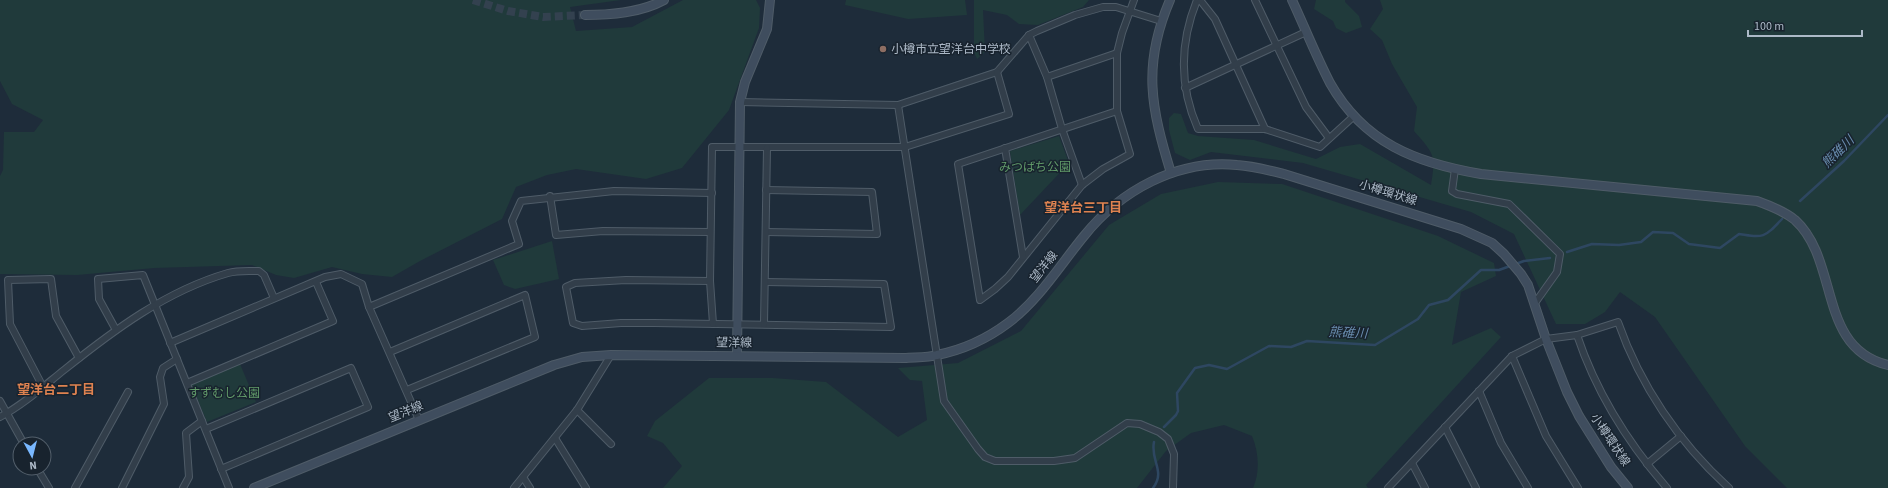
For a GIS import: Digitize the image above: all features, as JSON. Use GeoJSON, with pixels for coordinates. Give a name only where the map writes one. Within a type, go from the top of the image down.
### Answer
{"type":"FeatureCollection","features":[{"type":"Feature","properties":{"kind":"street"},"geometry":{"type":"LineString","coordinates":[[585,15],[608,15],[645,8],[664,0]]}},
{"type":"Feature","properties":{"kind":"street"},"geometry":{"type":"LineString","coordinates":[[737,355],[740,102],[744,82],[768,29],[770,0]]}},
{"type":"Feature","properties":{"kind":"street"},"geometry":{"type":"LineString","coordinates":[[1117,111],[958,164],[980,300],[995,289],[1008,276],[1082,185],[1103,169],[1130,154],[1117,111],[1117,53],[1129,11],[1134,0]]}},
{"type":"Feature","properties":{"kind":"street"},"geometry":{"type":"LineString","coordinates":[[1170,0],[1161,22],[1153,55],[1152,99],[1158,129],[1171,173]]}},
{"type":"Feature","properties":{"kind":"street"},"geometry":{"type":"LineString","coordinates":[[1265,129],[1216,19],[1199,0],[1188,21],[1185,46],[1185,88],[1189,105],[1198,129],[1265,129],[1320,147],[1354,116]]}},
{"type":"Feature","properties":{"kind":"street"},"geometry":{"type":"LineString","coordinates":[[1255,0],[1276,47],[1306,107],[1329,138]]}},
{"type":"Feature","properties":{"kind":"street"},"geometry":{"type":"LineString","coordinates":[[1292,0],[1331,84],[1354,116],[1374,134],[1410,156],[1455,169],[1566,183],[1758,201],[1782,211],[1795,221],[1812,243],[1820,261],[1836,317],[1844,332],[1862,354],[1873,360],[1888,365]]}},
{"type":"Feature","properties":{"kind":"street"},"geometry":{"type":"LineString","coordinates":[[740,102],[898,106],[997,72],[1029,36],[1037,31],[1090,9],[1116,7],[1161,22]]}},
{"type":"Feature","properties":{"kind":"street"},"geometry":{"type":"LineString","coordinates":[[1185,88],[1306,32]]}},
{"type":"Feature","properties":{"kind":"street"},"geometry":{"type":"LineString","coordinates":[[1029,36],[1047,77],[1062,129],[1082,185]]}},
{"type":"Feature","properties":{"kind":"street"},"geometry":{"type":"LineString","coordinates":[[1047,77],[1117,53]]}},
{"type":"Feature","properties":{"kind":"street"},"geometry":{"type":"LineString","coordinates":[[713,324],[710,281],[712,147],[905,147],[1009,114],[997,72]]}},
{"type":"Feature","properties":{"kind":"street"},"geometry":{"type":"LineString","coordinates":[[898,106],[944,401],[985,457],[995,461],[1054,461],[1075,458],[1126,423],[1140,424],[1159,432],[1168,439],[1174,454],[1173,488]]}},
{"type":"Feature","properties":{"kind":"street"},"geometry":{"type":"LineString","coordinates":[[764,324],[767,148]]}},
{"type":"Feature","properties":{"kind":"street"},"geometry":{"type":"LineString","coordinates":[[1005,148],[1023,257]]}},
{"type":"Feature","properties":{"kind":"street","name":"小樽環状線"},"geometry":{"type":"LineString","coordinates":[[1171,173],[1188,168],[1224,164],[1261,168],[1433,220],[1477,235],[1492,243],[1512,262],[1521,274],[1535,303],[1546,339],[1567,392],[1579,416],[1611,467],[1628,488]]}},
{"type":"Feature","properties":{"kind":"street"},"geometry":{"type":"LineString","coordinates":[[1455,169],[1452,191],[1457,194],[1509,204],[1560,254],[1557,272],[1535,303]]}},
{"type":"Feature","properties":{"kind":"street","name":"望洋線"},"geometry":{"type":"LineString","coordinates":[[254,488],[554,365],[582,357],[611,355],[737,355],[904,358],[936,355],[966,347],[1009,322],[1037,296],[1084,235],[1103,214],[1128,194],[1171,173]]}},
{"type":"Feature","properties":{"kind":"street"},"geometry":{"type":"LineString","coordinates":[[369,307],[519,244],[512,221],[521,200],[614,190],[712,193]]}},
{"type":"Feature","properties":{"kind":"street"},"geometry":{"type":"LineString","coordinates":[[766,190],[872,192],[877,234],[766,232]]}},
{"type":"Feature","properties":{"kind":"street"},"geometry":{"type":"LineString","coordinates":[[550,196],[556,235],[603,231],[710,232]]}},
{"type":"Feature","properties":{"kind":"street"},"geometry":{"type":"LineString","coordinates":[[0,417],[7,414],[43,387],[116,330],[154,305],[201,283],[230,272],[259,271],[264,275],[274,298]]}},
{"type":"Feature","properties":{"kind":"street"},"geometry":{"type":"LineString","coordinates":[[170,343],[325,277],[341,274],[362,284],[369,307],[419,420]]}},
{"type":"Feature","properties":{"kind":"street"},"geometry":{"type":"LineString","coordinates":[[116,330],[99,299],[98,279],[143,275],[229,488]]}},
{"type":"Feature","properties":{"kind":"street"},"geometry":{"type":"LineString","coordinates":[[43,387],[10,324],[8,280],[51,279],[56,316],[79,358]]}},
{"type":"Feature","properties":{"kind":"street"},"geometry":{"type":"LineString","coordinates":[[710,281],[626,280],[575,284],[566,287],[573,323],[582,326],[621,323],[891,327],[884,284],[765,282]]}},
{"type":"Feature","properties":{"kind":"street"},"geometry":{"type":"LineString","coordinates":[[186,383],[333,321],[316,282]]}},
{"type":"Feature","properties":{"kind":"street"},"geometry":{"type":"LineString","coordinates":[[390,352],[524,295],[535,337],[407,390]]}},
{"type":"Feature","properties":{"kind":"street"},"geometry":{"type":"LineString","coordinates":[[1388,488],[1512,356],[1546,339],[1577,335],[1618,322],[1631,354],[1646,383],[1681,436],[1702,461],[1729,488]]}},
{"type":"Feature","properties":{"kind":"street"},"geometry":{"type":"LineString","coordinates":[[1577,335],[1591,371],[1606,402],[1627,437],[1667,488]]}},
{"type":"Feature","properties":{"kind":"street"},"geometry":{"type":"LineString","coordinates":[[514,488],[577,410],[611,355]]}},
{"type":"Feature","properties":{"kind":"street"},"geometry":{"type":"LineString","coordinates":[[1512,356],[1528,398],[1546,436],[1578,488]]}},
{"type":"Feature","properties":{"kind":"street"},"geometry":{"type":"LineString","coordinates":[[122,488],[164,404],[160,377],[163,368],[177,359]]}},
{"type":"Feature","properties":{"kind":"street"},"geometry":{"type":"LineString","coordinates":[[206,429],[351,368],[368,407],[221,469]]}},
{"type":"Feature","properties":{"kind":"street"},"geometry":{"type":"LineString","coordinates":[[1479,391],[1501,443],[1528,488]]}},
{"type":"Feature","properties":{"kind":"street"},"geometry":{"type":"LineString","coordinates":[[75,488],[128,392]]}},
{"type":"Feature","properties":{"kind":"street"},"geometry":{"type":"LineString","coordinates":[[0,401],[19,436]]}},
{"type":"Feature","properties":{"kind":"street"},"geometry":{"type":"LineString","coordinates":[[577,410],[611,444]]}},
{"type":"Feature","properties":{"kind":"street"},"geometry":{"type":"LineString","coordinates":[[183,488],[189,477],[186,433],[202,421]]}},
{"type":"Feature","properties":{"kind":"street"},"geometry":{"type":"LineString","coordinates":[[1445,427],[1476,488]]}},
{"type":"Feature","properties":{"kind":"street"},"geometry":{"type":"LineString","coordinates":[[1647,464],[1681,436]]}},
{"type":"Feature","properties":{"kind":"street"},"geometry":{"type":"LineString","coordinates":[[555,438],[586,488]]}},
{"type":"Feature","properties":{"kind":"street"},"geometry":{"type":"LineString","coordinates":[[1412,463],[1425,488]]}},
{"type":"Feature","properties":{"kind":"street"},"geometry":{"type":"LineString","coordinates":[[42,476],[49,488]]}},
{"type":"Feature","properties":{"kind":"street"},"geometry":{"type":"LineString","coordinates":[[523,477],[530,488]]}},
{"type":"Feature","properties":{"kind":"green space"},"geometry":{"type":"Polygon","coordinates":[[[0,0],[621,0],[570,7],[576,31],[632,27],[683,0],[756,0],[760,8],[759,28],[729,110],[682,168],[646,179],[576,169],[547,175],[516,187],[502,219],[392,277],[362,274],[332,267],[294,278],[276,275],[252,265],[154,268],[77,275],[0,274],[0,176],[3,170],[4,132],[34,132],[43,120],[12,104],[0,81],[0,0]]]}},
{"type":"Feature","properties":{"kind":"green space"},"geometry":{"type":"Polygon","coordinates":[[[846,0],[965,0],[967,15],[908,19],[845,5],[846,0]]]}},
{"type":"Feature","properties":{"kind":"green space"},"geometry":{"type":"Polygon","coordinates":[[[974,0],[1089,0],[1083,7],[1038,25],[1019,24],[1007,15],[983,10],[985,52],[977,59],[974,52],[974,0]]]}},
{"type":"Feature","properties":{"kind":"green space"},"geometry":{"type":"Polygon","coordinates":[[[1316,0],[1345,0],[1345,2],[1359,16],[1362,27],[1346,33],[1336,28],[1333,21],[1314,9],[1316,0]]]}},
{"type":"Feature","properties":{"kind":"green space"},"geometry":{"type":"Polygon","coordinates":[[[1380,0],[1888,0],[1888,488],[1787,488],[1745,446],[1655,317],[1620,292],[1605,312],[1585,324],[1556,324],[1514,234],[1471,212],[1303,163],[1211,152],[1190,160],[1175,153],[1169,130],[1169,118],[1174,113],[1181,114],[1188,133],[1198,136],[1254,140],[1316,159],[1340,147],[1360,144],[1431,185],[1433,167],[1432,155],[1414,131],[1417,107],[1392,64],[1382,40],[1370,29],[1383,9],[1380,0]]]}},
{"type":"Feature","properties":{"kind":"green space","name":"みつばち公園"},"geometry":{"type":"Polygon","coordinates":[[[1059,136],[1069,163],[1020,215],[1010,151],[1059,136]]]}},
{"type":"Feature","properties":{"kind":"green space"},"geometry":{"type":"Polygon","coordinates":[[[1218,182],[1282,184],[1438,236],[1494,263],[1496,276],[1461,292],[1452,345],[1491,328],[1501,337],[1366,485],[1368,488],[1253,488],[1257,476],[1258,462],[1252,436],[1224,425],[1191,433],[1166,451],[1137,488],[663,488],[682,466],[663,443],[647,436],[655,421],[709,378],[773,378],[826,382],[898,437],[927,420],[922,381],[910,380],[898,368],[958,363],[1021,331],[1109,225],[1161,194],[1218,182]]]}},
{"type":"Feature","properties":{"kind":"green space"},"geometry":{"type":"Polygon","coordinates":[[[552,241],[559,279],[515,289],[504,285],[493,260],[552,241]]]}},
{"type":"Feature","properties":{"kind":"green space","name":"すずむし公園"},"geometry":{"type":"Polygon","coordinates":[[[240,364],[256,402],[207,422],[191,384],[240,364]]]}},
{"type":"Feature","properties":{"kind":"waterway","name":"熊碓川"},"geometry":{"type":"LineString","coordinates":[[1800,201],[1844,161],[1888,115]]}},
{"type":"Feature","properties":{"kind":"waterway","name":"熊碓川"},"geometry":{"type":"LineString","coordinates":[[1567,252],[1592,244],[1619,245],[1641,242],[1653,232],[1673,233],[1689,244],[1720,248],[1739,234],[1754,236],[1763,235],[1771,230],[1782,219]]}},
{"type":"Feature","properties":{"kind":"waterway","name":"熊碓川"},"geometry":{"type":"LineString","coordinates":[[1164,427],[1176,415],[1178,411],[1177,393],[1195,368],[1209,365],[1227,369],[1269,346],[1291,347],[1307,341],[1375,345],[1418,319],[1429,305],[1448,300],[1481,270],[1499,270],[1524,261],[1550,258]]}},
{"type":"Feature","properties":{"kind":"waterway","name":"熊碓川"},"geometry":{"type":"LineString","coordinates":[[1153,488],[1157,482],[1158,476],[1153,449],[1154,442]]}},
{"type":"Feature","properties":{"kind":"tunnel"},"geometry":{"type":"LineString","coordinates":[[473,0],[508,11],[543,17],[585,15]]}},
{"type":"Feature","properties":{"kind":"place","name":"小樽市立望洋台中学校"},"geometry":{"type":"Point","coordinates":[883,49]}},
{"type":"Feature","properties":{"kind":"district","name":"望洋台三丁目"},"geometry":{"type":"Point","coordinates":[1083,208]}},
{"type":"Feature","properties":{"kind":"district","name":"望洋台二丁目"},"geometry":{"type":"Point","coordinates":[56,390]}}]}
